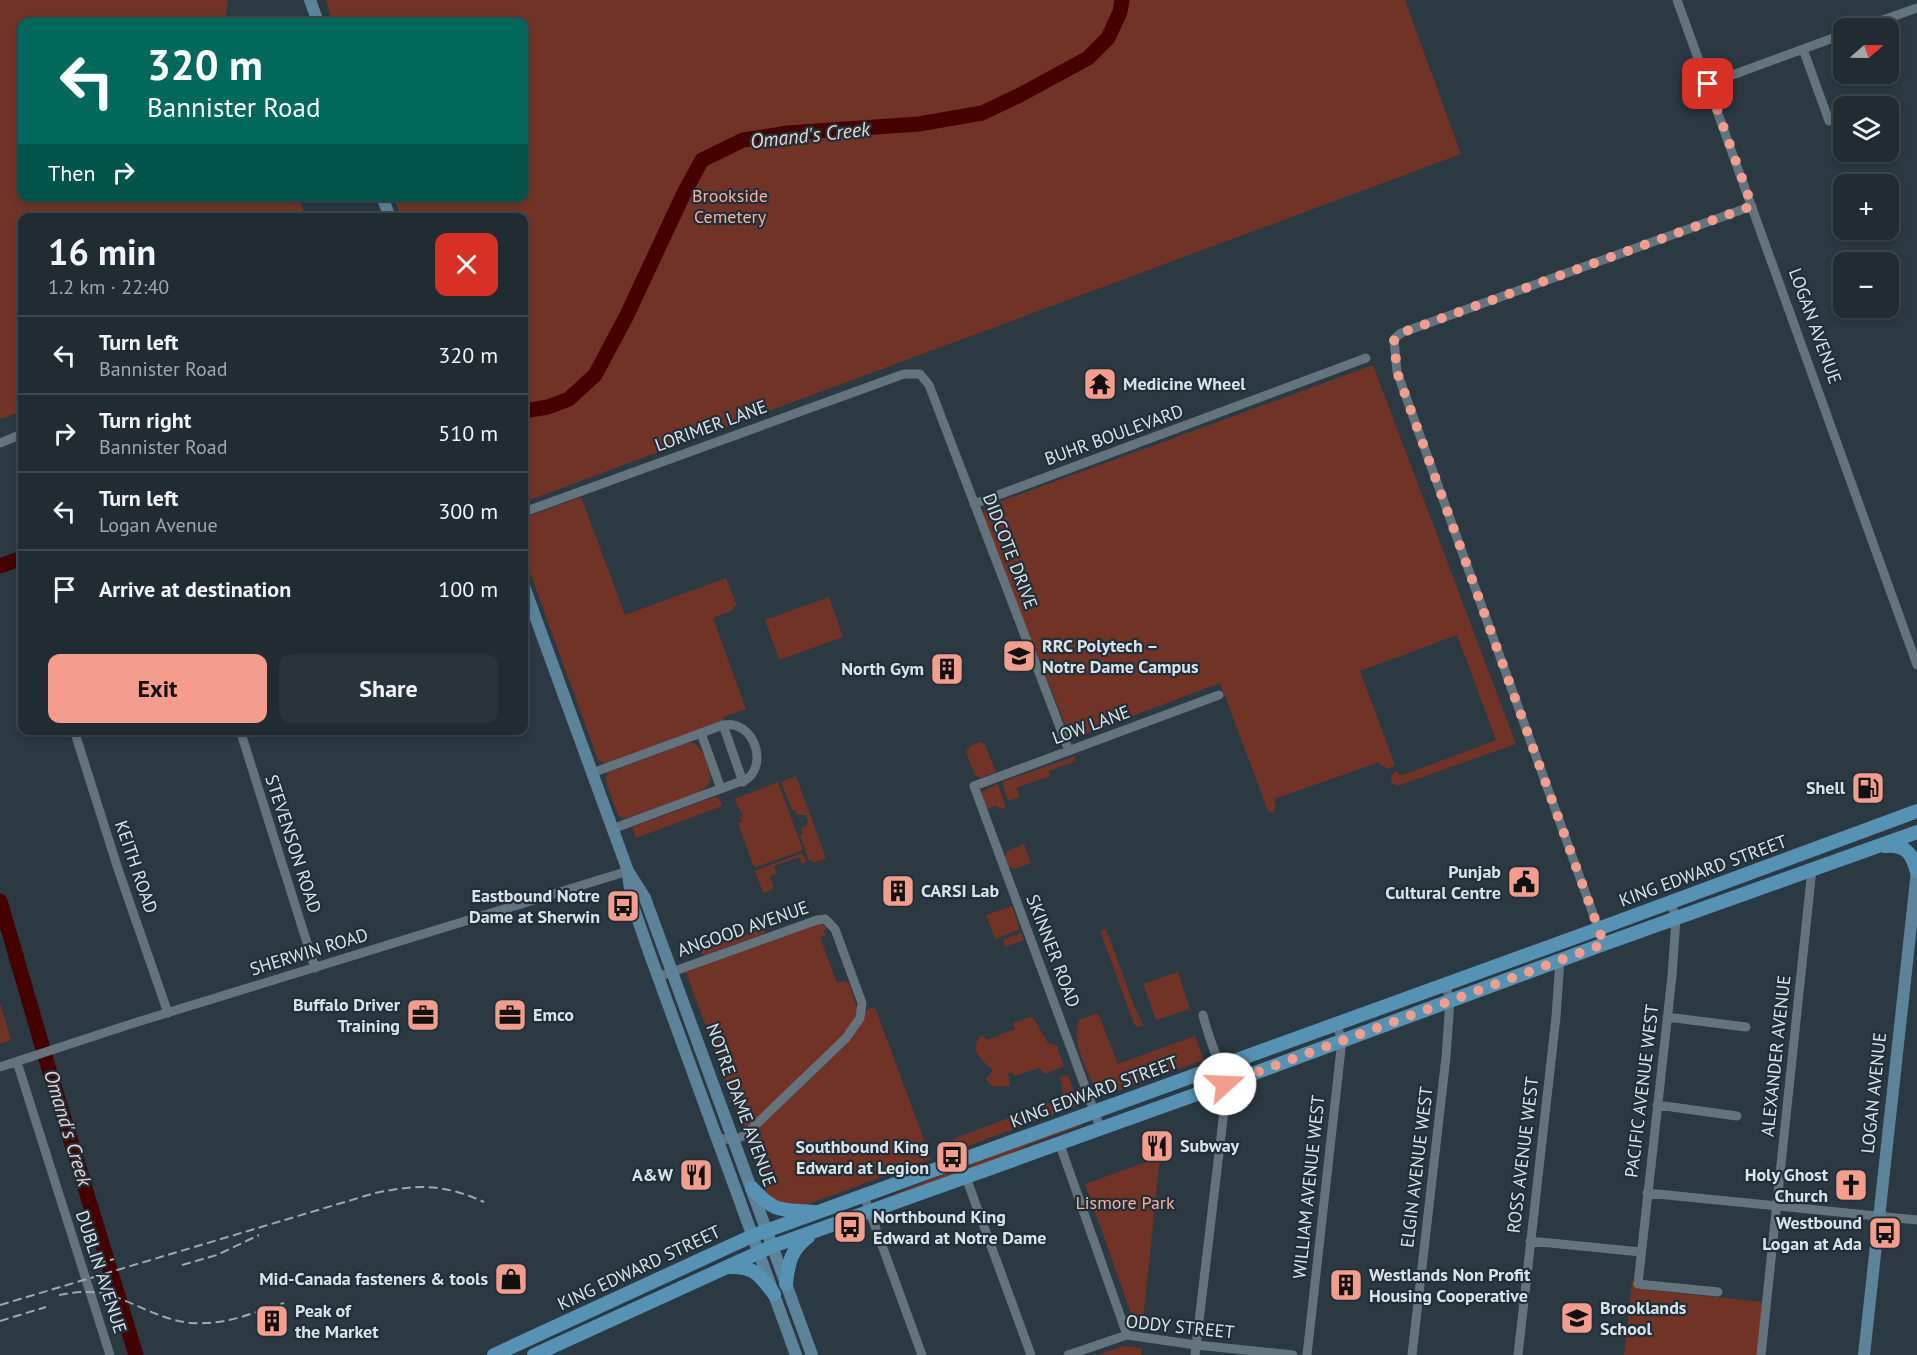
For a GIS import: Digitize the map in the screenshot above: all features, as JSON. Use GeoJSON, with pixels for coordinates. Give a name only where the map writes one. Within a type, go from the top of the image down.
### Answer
{"type":"FeatureCollection","features":[{"type":"Feature","properties":{"kind":"main road","name":"KING EDWARD STREET"},"geometry":{"type":"LineString","coordinates":[[494,1355],[767,1230],[1917,811]]}},
{"type":"Feature","properties":{"kind":"main road","name":"KING EDWARD STREET"},"geometry":{"type":"LineString","coordinates":[[534,1355],[757,1252],[1225,1084],[1560,959],[1917,832]]}},
{"type":"Feature","properties":{"kind":"main road"},"geometry":{"type":"LineString","coordinates":[[1877,846],[1896,845],[1904,849],[1914,861],[1917,872]]}},
{"type":"Feature","properties":{"kind":"main road"},"geometry":{"type":"LineString","coordinates":[[752,1188],[776,1209],[819,1212]]}},
{"type":"Feature","properties":{"kind":"main road"},"geometry":{"type":"LineString","coordinates":[[786,1284],[788,1265],[795,1248],[818,1230]]}},
{"type":"Feature","properties":{"kind":"main road"},"geometry":{"type":"LineString","coordinates":[[726,1267],[743,1266],[750,1269],[761,1276],[774,1294]]}},
{"type":"Feature","properties":{"kind":"street"},"geometry":{"type":"LineString","coordinates":[[310,0],[317,18]]}},
{"type":"Feature","properties":{"kind":"street","name":"LOGAN AVENUE"},"geometry":{"type":"LineString","coordinates":[[1677,0],[1917,666]]}},
{"type":"Feature","properties":{"kind":"street"},"geometry":{"type":"LineString","coordinates":[[1888,18],[1917,8]]}},
{"type":"Feature","properties":{"kind":"street"},"geometry":{"type":"LineString","coordinates":[[1708,84],[1833,38]]}},
{"type":"Feature","properties":{"kind":"street"},"geometry":{"type":"LineString","coordinates":[[1803,49],[1829,121]]}},
{"type":"Feature","properties":{"kind":"street"},"geometry":{"type":"LineString","coordinates":[[1604,944],[1397,372],[1394,339],[1401,333],[1752,206]]}},
{"type":"Feature","properties":{"kind":"street","name":"BUHR BOULEVARD"},"geometry":{"type":"LineString","coordinates":[[975,504],[1366,358]]}},
{"type":"Feature","properties":{"kind":"street","name":"DIDCOTE DRIVE"},"geometry":{"type":"LineString","coordinates":[[910,372],[920,374],[929,385],[1069,751]]}},
{"type":"Feature","properties":{"kind":"street","name":"LORIMER LANE"},"geometry":{"type":"LineString","coordinates":[[528,511],[910,372]]}},
{"type":"Feature","properties":{"kind":"street"},"geometry":{"type":"LineString","coordinates":[[0,442],[18,435]]}},
{"type":"Feature","properties":{"kind":"street","name":"NOTRE DAME AVENUE"},"geometry":{"type":"LineString","coordinates":[[528,597],[612,829],[628,870],[645,898],[673,971],[812,1355]]}},
{"type":"Feature","properties":{"kind":"street","name":"LOW LANE"},"geometry":{"type":"LineString","coordinates":[[974,786],[1219,695]]}},
{"type":"Feature","properties":{"kind":"street"},"geometry":{"type":"LineString","coordinates":[[592,773],[723,725],[733,724],[743,728],[750,737],[757,754],[755,771],[743,782],[612,829]]}},
{"type":"Feature","properties":{"kind":"street"},"geometry":{"type":"LineString","coordinates":[[723,725],[743,782]]}},
{"type":"Feature","properties":{"kind":"street"},"geometry":{"type":"LineString","coordinates":[[701,733],[721,789]]}},
{"type":"Feature","properties":{"kind":"street","name":"KEITH ROAD"},"geometry":{"type":"LineString","coordinates":[[76,735],[118,869],[168,1013]]}},
{"type":"Feature","properties":{"kind":"street","name":"STEVENSON ROAD"},"geometry":{"type":"LineString","coordinates":[[242,735],[315,968]]}},
{"type":"Feature","properties":{"kind":"street","name":"SKINNER ROAD"},"geometry":{"type":"LineString","coordinates":[[974,786],[1100,1127]]}},
{"type":"Feature","properties":{"kind":"street","name":"ALEXANDER AVENUE"},"geometry":{"type":"LineString","coordinates":[[1761,1355],[1812,869]]}},
{"type":"Feature","properties":{"kind":"street","name":"NOTRE DAME AVENUE"},"geometry":{"type":"LineString","coordinates":[[628,870],[632,903],[796,1355]]}},
{"type":"Feature","properties":{"kind":"street","name":"SHERWIN ROAD"},"geometry":{"type":"LineString","coordinates":[[0,1067],[628,870]]}},
{"type":"Feature","properties":{"kind":"street","name":"LOGAN AVENUE"},"geometry":{"type":"LineString","coordinates":[[1864,1355],[1917,872]]}},
{"type":"Feature","properties":{"kind":"street","name":"PACIFIC AVENUE WEST"},"geometry":{"type":"LineString","coordinates":[[1671,902],[1676,919],[1638,1284],[1718,1292]]}},
{"type":"Feature","properties":{"kind":"street","name":"ANGOOD AVENUE"},"geometry":{"type":"LineString","coordinates":[[658,977],[817,920],[825,919],[835,929],[862,1009],[854,1028],[745,1135],[735,1140]]}},
{"type":"Feature","properties":{"kind":"street","name":"ROSS AVENUE WEST"},"geometry":{"type":"LineString","coordinates":[[1518,1355],[1556,1017],[1560,959]]}},
{"type":"Feature","properties":{"kind":"street","name":"ELGIN AVENUE WEST"},"geometry":{"type":"LineString","coordinates":[[1412,1355],[1446,1057],[1450,1000],[1445,984]]}},
{"type":"Feature","properties":{"kind":"street"},"geometry":{"type":"LineString","coordinates":[[1196,1350],[1226,1094],[1225,1084],[1207,1034],[1203,1014]]}},
{"type":"Feature","properties":{"kind":"street"},"geometry":{"type":"LineString","coordinates":[[674,1020],[689,1015]]}},
{"type":"Feature","properties":{"kind":"street"},"geometry":{"type":"LineString","coordinates":[[1667,1017],[1746,1027]]}},
{"type":"Feature","properties":{"kind":"street","name":"WILLIAM AVENUE WEST"},"geometry":{"type":"LineString","coordinates":[[1307,1355],[1342,1040],[1336,1024]]}},
{"type":"Feature","properties":{"kind":"street","name":"DUBLIN AVENUE"},"geometry":{"type":"LineString","coordinates":[[17,1062],[110,1355]]}},
{"type":"Feature","properties":{"kind":"street"},"geometry":{"type":"LineString","coordinates":[[1657,1105],[1737,1116]]}},
{"type":"Feature","properties":{"kind":"street"},"geometry":{"type":"LineString","coordinates":[[717,1138],[735,1140]]}},
{"type":"Feature","properties":{"kind":"street"},"geometry":{"type":"LineString","coordinates":[[1059,1142],[1127,1335]]}},
{"type":"Feature","properties":{"kind":"street"},"geometry":{"type":"LineString","coordinates":[[960,1161],[1031,1355]]}},
{"type":"Feature","properties":{"kind":"street"},"geometry":{"type":"LineString","coordinates":[[1647,1193],[1917,1220]]}},
{"type":"Feature","properties":{"kind":"street"},"geometry":{"type":"LineString","coordinates":[[864,1196],[922,1355]]}},
{"type":"Feature","properties":{"kind":"street"},"geometry":{"type":"LineString","coordinates":[[1530,1241],[1641,1252]]}},
{"type":"Feature","properties":{"kind":"street","name":"ODDY STREET"},"geometry":{"type":"LineString","coordinates":[[1068,1355],[1084,1352],[1127,1335],[1196,1350],[1293,1355]]}},
{"type":"Feature","properties":{"kind":"green space"},"geometry":{"type":"Polygon","coordinates":[[[0,0],[228,0],[226,18],[18,18],[18,201],[300,201],[304,213],[18,213],[18,412],[0,419],[0,0]]]}},
{"type":"Feature","properties":{"kind":"green space","name":"Brookside Cemetery"},"geometry":{"type":"Polygon","coordinates":[[[326,0],[1405,0],[1461,154],[528,501],[528,213],[400,213],[395,201],[528,201],[528,18],[332,18],[326,0]]]}},
{"type":"Feature","properties":{"kind":"green space"},"geometry":{"type":"Polygon","coordinates":[[[1373,365],[1516,744],[1397,786],[1391,783],[1392,775],[1397,771],[1400,776],[1496,740],[1457,635],[1360,671],[1395,765],[1388,769],[1377,763],[1274,799],[1276,807],[1273,813],[1268,811],[1220,683],[1077,737],[1070,736],[985,526],[983,515],[985,507],[1373,365]]]}},
{"type":"Feature","properties":{"kind":"green space"},"geometry":{"type":"Polygon","coordinates":[[[581,497],[625,615],[726,578],[737,606],[713,618],[746,709],[723,717],[724,720],[608,762],[598,760],[528,567],[528,517],[581,497]]]}},
{"type":"Feature","properties":{"kind":"green space"},"geometry":{"type":"Polygon","coordinates":[[[829,597],[843,637],[779,660],[765,620],[829,597]]]}},
{"type":"Feature","properties":{"kind":"green space"},"geometry":{"type":"Polygon","coordinates":[[[981,741],[983,745],[985,744],[996,772],[981,778],[975,775],[966,752],[970,746],[981,741]]]}},
{"type":"Feature","properties":{"kind":"green space"},"geometry":{"type":"Polygon","coordinates":[[[688,743],[694,743],[706,760],[710,776],[706,787],[700,792],[630,817],[623,818],[618,815],[606,782],[607,773],[688,743]]]}},
{"type":"Feature","properties":{"kind":"green space"},"geometry":{"type":"Polygon","coordinates":[[[1075,756],[1076,761],[1049,771],[1050,776],[1016,788],[1020,797],[1008,801],[1002,782],[1075,756]]]}},
{"type":"Feature","properties":{"kind":"green space"},"geometry":{"type":"Polygon","coordinates":[[[796,776],[826,858],[813,863],[812,860],[809,861],[800,835],[803,834],[801,828],[807,825],[808,820],[805,815],[797,815],[792,810],[781,782],[796,776]]]}},
{"type":"Feature","properties":{"kind":"green space"},"geometry":{"type":"Polygon","coordinates":[[[778,782],[803,850],[754,868],[738,823],[742,822],[740,817],[743,816],[734,799],[778,782]]]}},
{"type":"Feature","properties":{"kind":"green space"},"geometry":{"type":"Polygon","coordinates":[[[998,784],[1006,807],[1002,809],[995,806],[987,809],[982,796],[983,791],[998,784]]]}},
{"type":"Feature","properties":{"kind":"green space"},"geometry":{"type":"Polygon","coordinates":[[[715,797],[719,798],[722,806],[636,838],[632,827],[715,797]]]}},
{"type":"Feature","properties":{"kind":"green space"},"geometry":{"type":"Polygon","coordinates":[[[1024,844],[1031,863],[1015,869],[1009,867],[1005,856],[1008,851],[1024,844]]]}},
{"type":"Feature","properties":{"kind":"green space"},"geometry":{"type":"Polygon","coordinates":[[[802,853],[807,862],[802,864],[799,857],[774,866],[777,873],[770,876],[774,889],[763,893],[755,871],[802,853]]]}},
{"type":"Feature","properties":{"kind":"green space"},"geometry":{"type":"Polygon","coordinates":[[[1012,906],[1020,929],[995,939],[986,915],[1012,906]]]}},
{"type":"Feature","properties":{"kind":"green space"},"geometry":{"type":"Polygon","coordinates":[[[820,923],[827,928],[824,931],[826,935],[820,937],[837,983],[844,981],[849,983],[857,1008],[856,1014],[875,1007],[931,1159],[781,1214],[772,1209],[686,972],[820,923]]]}},
{"type":"Feature","properties":{"kind":"green space"},"geometry":{"type":"Polygon","coordinates":[[[766,927],[763,934],[705,955],[699,952],[766,927]]]}},
{"type":"Feature","properties":{"kind":"green space"},"geometry":{"type":"Polygon","coordinates":[[[1106,929],[1143,1025],[1137,1027],[1134,1024],[1100,931],[1106,929]]]}},
{"type":"Feature","properties":{"kind":"green space"},"geometry":{"type":"Polygon","coordinates":[[[1021,933],[1024,940],[1005,947],[1003,940],[1021,933]]]}},
{"type":"Feature","properties":{"kind":"green space"},"geometry":{"type":"Polygon","coordinates":[[[1178,972],[1190,1009],[1156,1020],[1143,984],[1178,972]]]}},
{"type":"Feature","properties":{"kind":"green space"},"geometry":{"type":"Polygon","coordinates":[[[0,1003],[11,1040],[0,1044],[0,1003]]]}},
{"type":"Feature","properties":{"kind":"green space"},"geometry":{"type":"Polygon","coordinates":[[[1098,1013],[1118,1064],[1195,1036],[1204,1060],[1103,1096],[1098,1095],[1082,1058],[1077,1029],[1079,1020],[1098,1013]]]}},
{"type":"Feature","properties":{"kind":"green space"},"geometry":{"type":"Polygon","coordinates":[[[1032,1016],[1048,1043],[1057,1046],[1064,1066],[1045,1074],[1039,1068],[1015,1076],[1013,1073],[1008,1073],[1010,1086],[995,1087],[989,1084],[986,1078],[993,1070],[977,1054],[978,1040],[982,1035],[987,1040],[1015,1029],[1013,1023],[1032,1016]]]}},
{"type":"Feature","properties":{"kind":"green space"},"geometry":{"type":"Polygon","coordinates":[[[1068,1075],[1079,1105],[957,1150],[953,1139],[1056,1100],[1056,1097],[1063,1094],[1060,1077],[1068,1075]]]}},
{"type":"Feature","properties":{"kind":"green space"},"geometry":{"type":"Polygon","coordinates":[[[1085,1122],[1080,1126],[1028,1145],[996,1161],[968,1170],[973,1162],[1085,1122]]]}},
{"type":"Feature","properties":{"kind":"green space","name":"Lismore Park"},"geometry":{"type":"Polygon","coordinates":[[[1160,1157],[1142,1329],[1136,1327],[1085,1184],[1160,1157]]]}},
{"type":"Feature","properties":{"kind":"green space"},"geometry":{"type":"Polygon","coordinates":[[[950,1171],[957,1174],[876,1202],[950,1171]]]}},
{"type":"Feature","properties":{"kind":"green space"},"geometry":{"type":"Polygon","coordinates":[[[1632,1281],[1646,1290],[1763,1302],[1757,1355],[1624,1355],[1632,1281]]]}},
{"type":"Feature","properties":{"kind":"green space"},"geometry":{"type":"Polygon","coordinates":[[[1124,1346],[1141,1348],[1141,1355],[1097,1355],[1124,1346]]]}},
{"type":"Feature","properties":{"kind":"waterway","name":"Omand's Creek"},"geometry":{"type":"LineString","coordinates":[[528,410],[548,407],[569,399],[595,375],[626,317],[702,160],[743,140],[788,133],[919,124],[982,113],[1088,58],[1108,38],[1120,12],[1122,0]]}},
{"type":"Feature","properties":{"kind":"waterway","name":"Omand's Creek"},"geometry":{"type":"LineString","coordinates":[[0,566],[18,559]]}},
{"type":"Feature","properties":{"kind":"waterway","name":"Omand's Creek"},"geometry":{"type":"LineString","coordinates":[[0,901],[136,1355]]}},
{"type":"Feature","properties":{"kind":"railway"},"geometry":{"type":"LineString","coordinates":[[0,1305],[375,1193],[431,1187],[456,1192],[484,1202]]}},
{"type":"Feature","properties":{"kind":"railway"},"geometry":{"type":"LineString","coordinates":[[182,1265],[217,1255],[259,1235]]}},
{"type":"Feature","properties":{"kind":"railway"},"geometry":{"type":"LineString","coordinates":[[97,1264],[114,1259]]}},
{"type":"Feature","properties":{"kind":"railway"},"geometry":{"type":"LineString","coordinates":[[59,1295],[84,1292],[104,1293],[165,1317],[197,1323],[235,1319],[284,1303]]}},
{"type":"Feature","properties":{"kind":"railway"},"geometry":{"type":"LineString","coordinates":[[0,1321],[46,1307]]}},
{"type":"Feature","properties":{"kind":"place","name":"Medicine Wheel"},"geometry":{"type":"Point","coordinates":[1100,384]}},
{"type":"Feature","properties":{"kind":"place","name":"RRC Polytech – Notre Dame Campus"},"geometry":{"type":"Point","coordinates":[1019,656]}},
{"type":"Feature","properties":{"kind":"place","name":"North Gym"},"geometry":{"type":"Point","coordinates":[947,669]}},
{"type":"Feature","properties":{"kind":"place","name":"Shell"},"geometry":{"type":"Point","coordinates":[1868,788]}},
{"type":"Feature","properties":{"kind":"place","name":"Punjab Cultural Centre"},"geometry":{"type":"Point","coordinates":[1524,882]}},
{"type":"Feature","properties":{"kind":"place","name":"CARSI Lab"},"geometry":{"type":"Point","coordinates":[898,891]}},
{"type":"Feature","properties":{"kind":"place","name":"Eastbound Notre Dame at Sherwin"},"geometry":{"type":"Point","coordinates":[623,906]}},
{"type":"Feature","properties":{"kind":"place","name":"Buffalo Driver Training"},"geometry":{"type":"Point","coordinates":[423,1015]}},
{"type":"Feature","properties":{"kind":"place","name":"Emco"},"geometry":{"type":"Point","coordinates":[510,1015]}},
{"type":"Feature","properties":{"kind":"place","name":"Subway"},"geometry":{"type":"Point","coordinates":[1157,1146]}},
{"type":"Feature","properties":{"kind":"place","name":"Southbound King Edward at Legion"},"geometry":{"type":"Point","coordinates":[952,1157]}},
{"type":"Feature","properties":{"kind":"place","name":"A&W"},"geometry":{"type":"Point","coordinates":[696,1175]}},
{"type":"Feature","properties":{"kind":"place","name":"Holy Ghost Church"},"geometry":{"type":"Point","coordinates":[1851,1185]}},
{"type":"Feature","properties":{"kind":"place","name":"Northbound King Edward at Notre Dame"},"geometry":{"type":"Point","coordinates":[850,1227]}},
{"type":"Feature","properties":{"kind":"place","name":"Westbound Logan at Ada"},"geometry":{"type":"Point","coordinates":[1885,1233]}},
{"type":"Feature","properties":{"kind":"place","name":"Mid-Canada fasteners & tools"},"geometry":{"type":"Point","coordinates":[511,1279]}},
{"type":"Feature","properties":{"kind":"place","name":"Westlands Non Profit Housing Cooperative"},"geometry":{"type":"Point","coordinates":[1346,1285]}},
{"type":"Feature","properties":{"kind":"place","name":"Brooklands School"},"geometry":{"type":"Point","coordinates":[1577,1318]}},
{"type":"Feature","properties":{"kind":"place","name":"Peak of the Market"},"geometry":{"type":"Point","coordinates":[272,1321]}},
{"type":"Feature","properties":{"kind":"route"},"geometry":{"type":"LineString","coordinates":[[1225,1084],[1604,944],[1397,372],[1394,339],[1401,333],[1752,206],[1708,84]]}}]}
